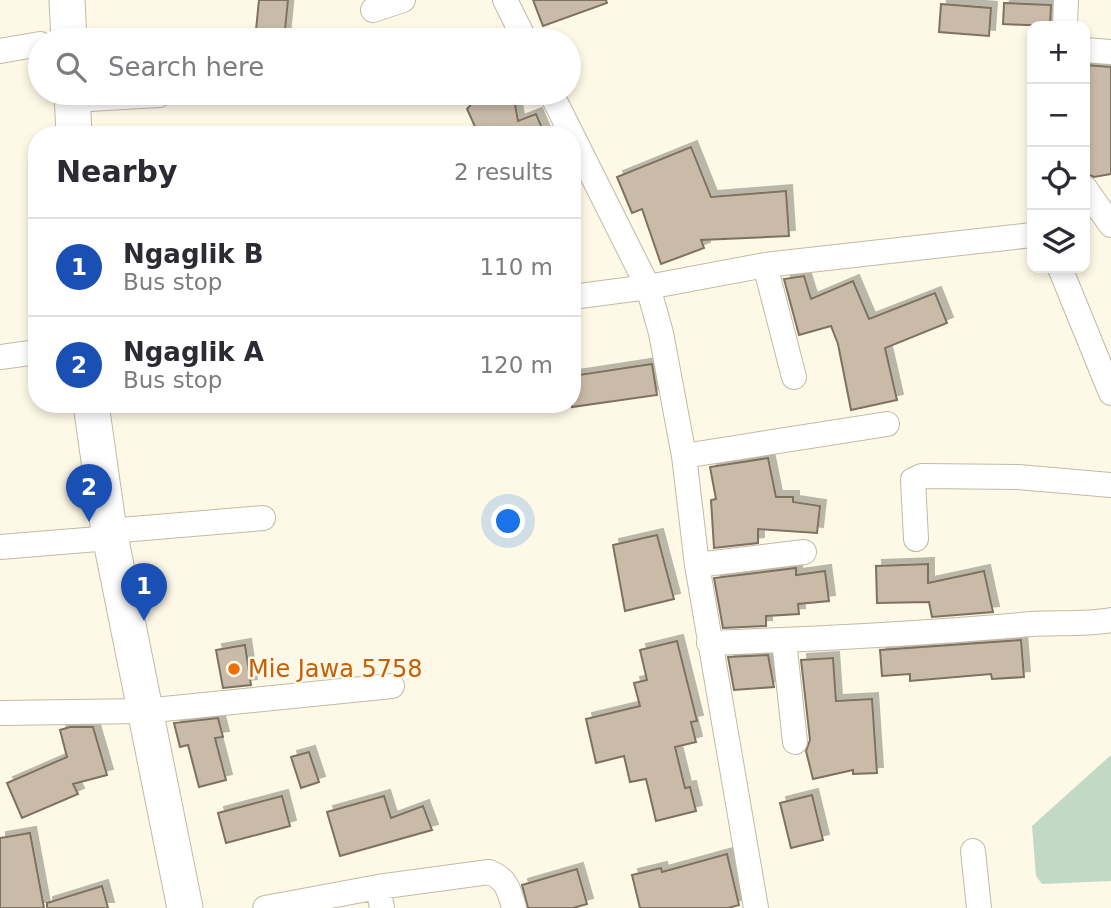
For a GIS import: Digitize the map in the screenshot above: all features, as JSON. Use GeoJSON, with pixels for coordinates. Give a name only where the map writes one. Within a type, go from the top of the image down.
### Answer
{"type":"FeatureCollection","features":[{"type":"Feature","properties":{"kind":"main road"},"geometry":{"type":"LineString","coordinates":[[62,28],[66,0]]}},
{"type":"Feature","properties":{"kind":"main road"},"geometry":{"type":"LineString","coordinates":[[72,105],[74,126]]}},
{"type":"Feature","properties":{"kind":"main road"},"geometry":{"type":"LineString","coordinates":[[92,413],[110,534],[185,908]]}},
{"type":"Feature","properties":{"kind":"street"},"geometry":{"type":"LineString","coordinates":[[373,10],[403,0]]}},
{"type":"Feature","properties":{"kind":"street"},"geometry":{"type":"LineString","coordinates":[[505,0],[519,28]]}},
{"type":"Feature","properties":{"kind":"street"},"geometry":{"type":"LineString","coordinates":[[1065,21],[1066,0]]}},
{"type":"Feature","properties":{"kind":"street"},"geometry":{"type":"LineString","coordinates":[[0,51],[28,46]]}},
{"type":"Feature","properties":{"kind":"street"},"geometry":{"type":"LineString","coordinates":[[1090,50],[1111,52]]}},
{"type":"Feature","properties":{"kind":"street"},"geometry":{"type":"LineString","coordinates":[[557,105],[568,126]]}},
{"type":"Feature","properties":{"kind":"street"},"geometry":{"type":"LineString","coordinates":[[581,153],[648,287],[666,356],[684,456],[709,643],[756,908]]}},
{"type":"Feature","properties":{"kind":"street"},"geometry":{"type":"LineString","coordinates":[[1090,195],[1111,225]]}},
{"type":"Feature","properties":{"kind":"street"},"geometry":{"type":"LineString","coordinates":[[581,296],[648,287],[765,265],[1027,236]]}},
{"type":"Feature","properties":{"kind":"street"},"geometry":{"type":"LineString","coordinates":[[765,265],[794,377]]}},
{"type":"Feature","properties":{"kind":"street"},"geometry":{"type":"LineString","coordinates":[[1062,273],[1111,393]]}},
{"type":"Feature","properties":{"kind":"street"},"geometry":{"type":"LineString","coordinates":[[0,357],[28,353]]}},
{"type":"Feature","properties":{"kind":"street"},"geometry":{"type":"LineString","coordinates":[[684,456],[887,424]]}},
{"type":"Feature","properties":{"kind":"street"},"geometry":{"type":"LineString","coordinates":[[916,539],[913,480],[922,476],[1018,477],[1111,485]]}},
{"type":"Feature","properties":{"kind":"street"},"geometry":{"type":"LineString","coordinates":[[0,547],[263,518]]}},
{"type":"Feature","properties":{"kind":"street"},"geometry":{"type":"LineString","coordinates":[[697,565],[804,552]]}},
{"type":"Feature","properties":{"kind":"street"},"geometry":{"type":"LineString","coordinates":[[709,643],[873,637],[1042,623],[1085,625],[1111,620]]}},
{"type":"Feature","properties":{"kind":"street"},"geometry":{"type":"LineString","coordinates":[[784,640],[795,742]]}},
{"type":"Feature","properties":{"kind":"street"},"geometry":{"type":"LineString","coordinates":[[0,713],[144,710],[392,685]]}},
{"type":"Feature","properties":{"kind":"street"},"geometry":{"type":"LineString","coordinates":[[974,851],[979,908]]}},
{"type":"Feature","properties":{"kind":"street"},"geometry":{"type":"LineString","coordinates":[[265,908],[380,897],[489,872],[500,877],[508,886],[514,908]]}},
{"type":"Feature","properties":{"kind":"green space"},"geometry":{"type":"Polygon","coordinates":[[[1111,755],[1111,881],[1042,884],[1036,876],[1032,826],[1111,755]]]}},
{"type":"Feature","properties":{"kind":"building"},"geometry":{"type":"Polygon","coordinates":[[[259,0],[288,0],[285,28],[256,28],[259,0]]]}},
{"type":"Feature","properties":{"kind":"building"},"geometry":{"type":"Polygon","coordinates":[[[533,0],[606,0],[607,3],[543,26],[533,0]]]}},
{"type":"Feature","properties":{"kind":"building"},"geometry":{"type":"Polygon","coordinates":[[[1004,3],[1051,5],[1050,21],[1027,21],[1027,25],[1003,24],[1004,3]]]}},
{"type":"Feature","properties":{"kind":"building"},"geometry":{"type":"Polygon","coordinates":[[[941,4],[991,8],[989,36],[939,32],[941,4]]]}},
{"type":"Feature","properties":{"kind":"building"},"geometry":{"type":"Polygon","coordinates":[[[1090,65],[1111,67],[1111,174],[1090,175],[1090,65]]]}},
{"type":"Feature","properties":{"kind":"building"},"geometry":{"type":"Polygon","coordinates":[[[470,105],[515,105],[518,121],[536,114],[541,126],[475,126],[467,109],[470,105]]]}},
{"type":"Feature","properties":{"kind":"building"},"geometry":{"type":"Polygon","coordinates":[[[691,147],[711,197],[786,191],[789,236],[701,240],[704,248],[661,264],[642,209],[632,213],[617,177],[691,147]]]}},
{"type":"Feature","properties":{"kind":"building"},"geometry":{"type":"Polygon","coordinates":[[[804,276],[811,299],[853,281],[869,319],[935,293],[947,323],[885,348],[897,400],[851,410],[838,344],[831,326],[799,335],[784,279],[804,276]]]}},
{"type":"Feature","properties":{"kind":"building"},"geometry":{"type":"Polygon","coordinates":[[[652,364],[657,395],[581,406],[581,375],[652,364]]]}},
{"type":"Feature","properties":{"kind":"building"},"geometry":{"type":"Polygon","coordinates":[[[768,458],[776,497],[793,497],[793,502],[820,506],[817,533],[758,529],[758,543],[714,548],[711,500],[716,499],[710,467],[768,458]]]}},
{"type":"Feature","properties":{"kind":"building"},"geometry":{"type":"Polygon","coordinates":[[[657,535],[674,599],[625,611],[613,545],[657,535]]]}},
{"type":"Feature","properties":{"kind":"building"},"geometry":{"type":"Polygon","coordinates":[[[928,564],[928,583],[984,571],[993,612],[932,617],[929,602],[877,603],[876,566],[928,564]]]}},
{"type":"Feature","properties":{"kind":"building"},"geometry":{"type":"Polygon","coordinates":[[[796,568],[796,575],[825,571],[829,601],[798,604],[799,614],[766,616],[766,626],[723,628],[714,578],[796,568]]]}},
{"type":"Feature","properties":{"kind":"building"},"geometry":{"type":"Polygon","coordinates":[[[1021,640],[1024,677],[992,679],[991,674],[910,681],[910,674],[882,676],[880,650],[1021,640]]]}},
{"type":"Feature","properties":{"kind":"building"},"geometry":{"type":"Polygon","coordinates":[[[677,641],[697,721],[691,722],[696,742],[675,747],[685,788],[690,787],[696,811],[656,821],[646,779],[630,782],[624,756],[596,763],[586,719],[640,706],[634,683],[647,680],[640,650],[677,641]]]}},
{"type":"Feature","properties":{"kind":"building","name":"Mie Jawa 5758"},"geometry":{"type":"Polygon","coordinates":[[[245,645],[251,685],[223,688],[216,650],[245,645]]]}},
{"type":"Feature","properties":{"kind":"building"},"geometry":{"type":"Polygon","coordinates":[[[768,655],[774,687],[734,690],[728,657],[768,655]]]}},
{"type":"Feature","properties":{"kind":"building"},"geometry":{"type":"Polygon","coordinates":[[[833,658],[836,701],[872,699],[877,773],[853,774],[853,770],[813,779],[806,751],[810,740],[801,660],[833,658]]]}},
{"type":"Feature","properties":{"kind":"building"},"geometry":{"type":"Polygon","coordinates":[[[218,718],[223,737],[215,738],[226,780],[199,787],[188,745],[180,747],[174,723],[218,718]]]}},
{"type":"Feature","properties":{"kind":"building"},"geometry":{"type":"Polygon","coordinates":[[[93,727],[107,775],[73,784],[78,794],[22,818],[7,783],[67,757],[60,730],[93,727]]]}},
{"type":"Feature","properties":{"kind":"building"},"geometry":{"type":"Polygon","coordinates":[[[309,752],[319,782],[301,788],[291,757],[309,752]]]}},
{"type":"Feature","properties":{"kind":"building"},"geometry":{"type":"Polygon","coordinates":[[[812,795],[823,840],[791,848],[780,803],[812,795]]]}},
{"type":"Feature","properties":{"kind":"building"},"geometry":{"type":"Polygon","coordinates":[[[282,796],[290,826],[226,843],[218,813],[282,796]]]}},
{"type":"Feature","properties":{"kind":"building"},"geometry":{"type":"Polygon","coordinates":[[[384,796],[391,818],[423,806],[432,830],[340,856],[327,812],[384,796]]]}},
{"type":"Feature","properties":{"kind":"building"},"geometry":{"type":"Polygon","coordinates":[[[30,833],[44,908],[0,908],[0,838],[30,833]]]}},
{"type":"Feature","properties":{"kind":"building"},"geometry":{"type":"Polygon","coordinates":[[[727,854],[739,905],[728,908],[640,908],[632,875],[661,868],[662,872],[727,854]]]}},
{"type":"Feature","properties":{"kind":"building"},"geometry":{"type":"Polygon","coordinates":[[[577,869],[587,904],[573,908],[528,908],[522,885],[577,869]]]}},
{"type":"Feature","properties":{"kind":"building"},"geometry":{"type":"Polygon","coordinates":[[[102,886],[108,908],[47,908],[47,903],[102,886]]]}},
{"type":"Feature","properties":{"kind":"place","name":"Ngaglik A"},"geometry":{"type":"Point","coordinates":[89,522]}},
{"type":"Feature","properties":{"kind":"place","name":"Ngaglik B"},"geometry":{"type":"Point","coordinates":[144,621]}},
{"type":"Feature","properties":{"kind":"place","name":"Mie Jawa 5758"},"geometry":{"type":"Point","coordinates":[234,669]}}]}
